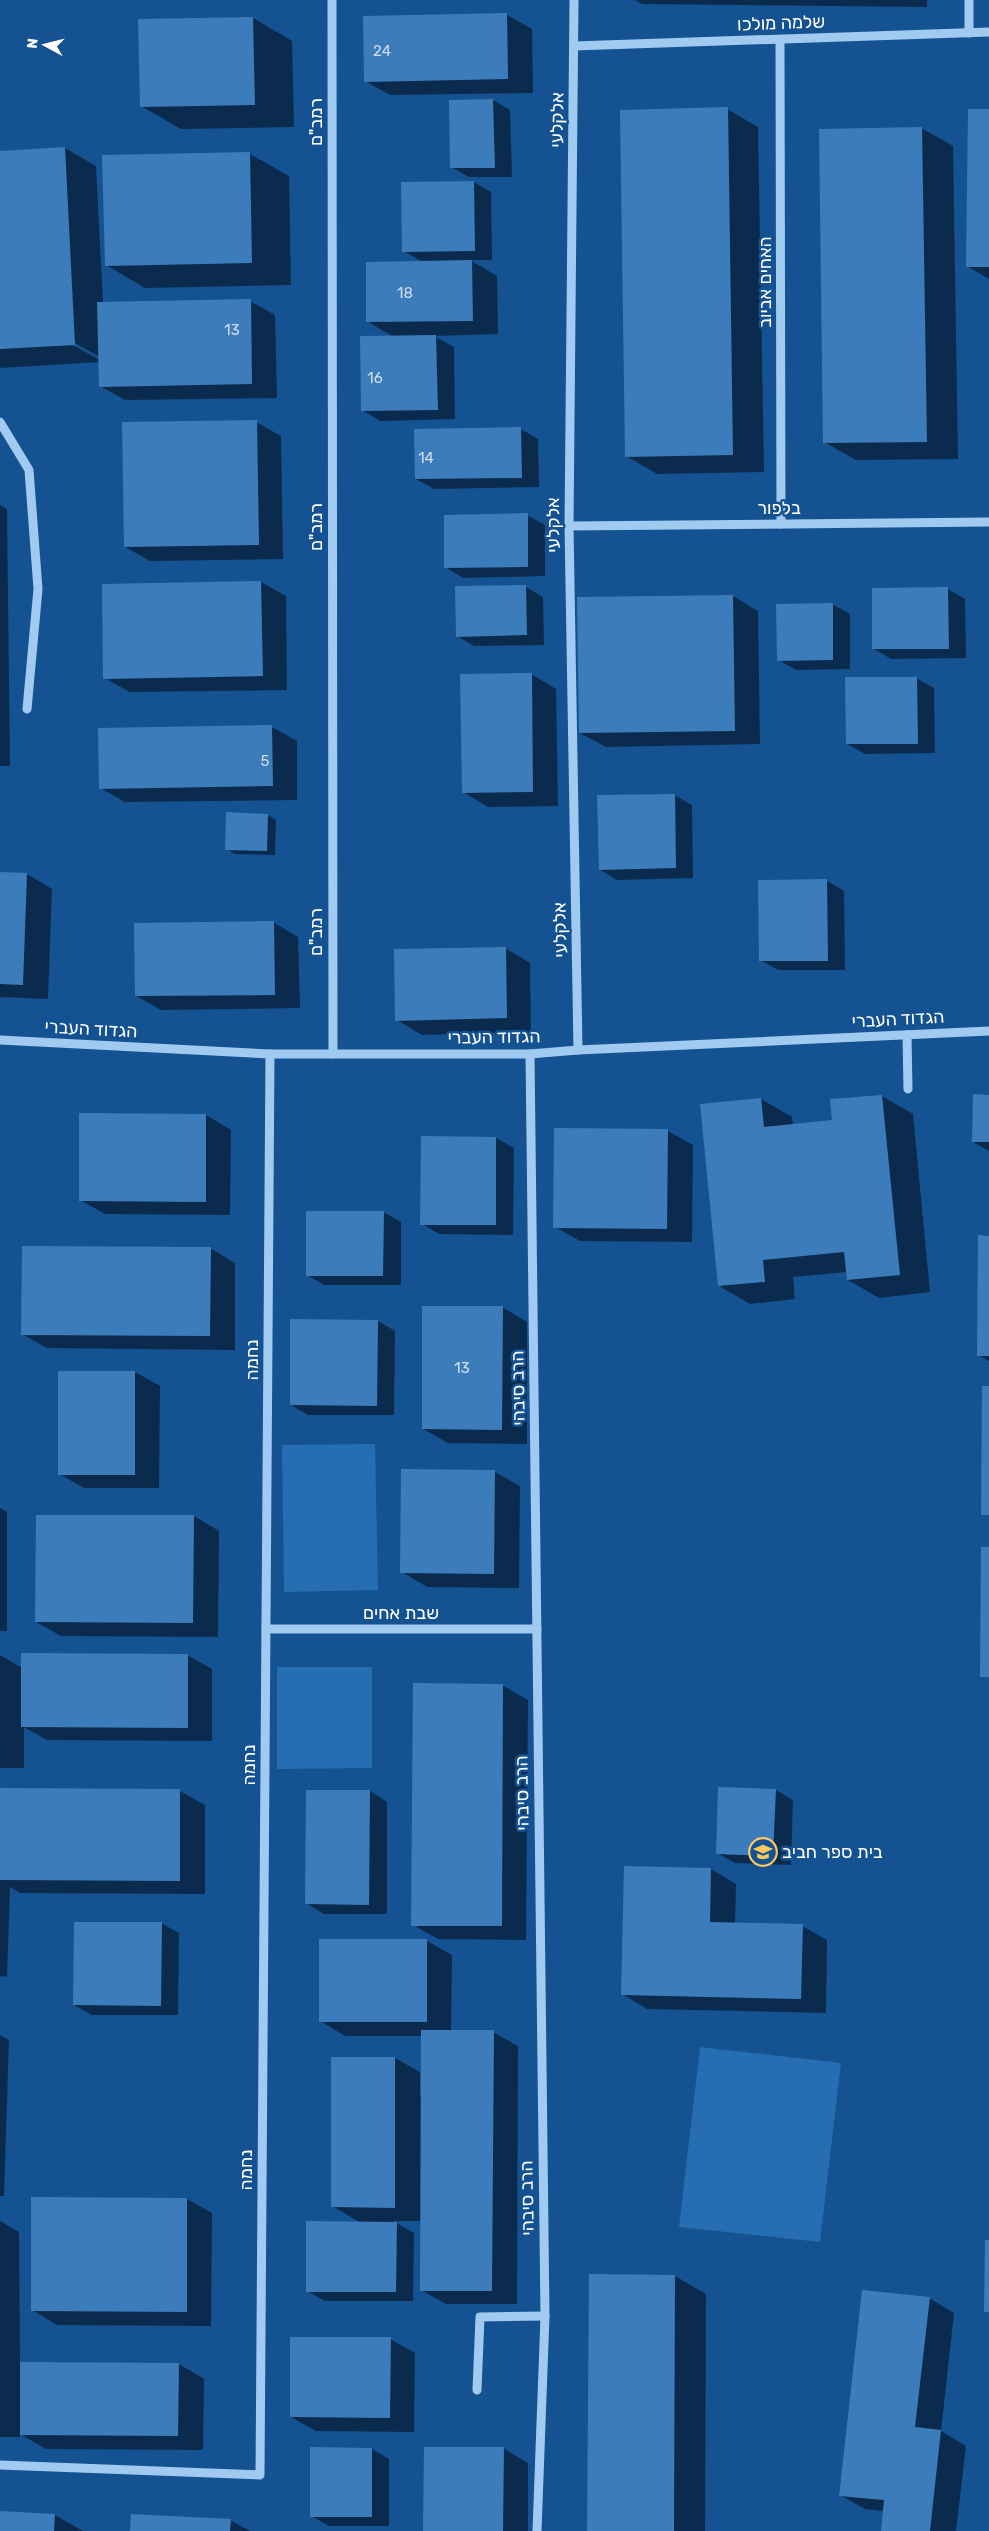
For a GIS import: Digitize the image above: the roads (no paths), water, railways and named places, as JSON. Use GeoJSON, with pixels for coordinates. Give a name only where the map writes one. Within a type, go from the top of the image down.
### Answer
{"type":"FeatureCollection","features":[{"type":"Feature","properties":{"kind":"street","name":"רמב\"ם"},"geometry":{"type":"LineString","coordinates":[[332,0],[333,1054]]}},
{"type":"Feature","properties":{"kind":"street","name":"אלקלעי"},"geometry":{"type":"LineString","coordinates":[[574,0],[569,526],[578,1050]]}},
{"type":"Feature","properties":{"kind":"street"},"geometry":{"type":"LineString","coordinates":[[969,0],[970,33]]}},
{"type":"Feature","properties":{"kind":"street","name":"שלמה מולכו"},"geometry":{"type":"LineString","coordinates":[[574,46],[989,32]]}},
{"type":"Feature","properties":{"kind":"street","name":"האחים אביוב"},"geometry":{"type":"LineString","coordinates":[[780,40],[781,524]]}},
{"type":"Feature","properties":{"kind":"street"},"geometry":{"type":"LineString","coordinates":[[0,422],[29,470],[38,589],[27,709]]}},
{"type":"Feature","properties":{"kind":"street","name":"בלפור"},"geometry":{"type":"LineString","coordinates":[[569,526],[989,522]]}},
{"type":"Feature","properties":{"kind":"street","name":"הגדוד העברי"},"geometry":{"type":"LineString","coordinates":[[0,1040],[270,1054],[530,1054],[578,1050],[989,1031]]}},
{"type":"Feature","properties":{"kind":"street"},"geometry":{"type":"LineString","coordinates":[[907,1035],[908,1089]]}},
{"type":"Feature","properties":{"kind":"street","name":"נחמה"},"geometry":{"type":"LineString","coordinates":[[0,2466],[260,2475],[270,1054]]}},
{"type":"Feature","properties":{"kind":"street","name":"הרב סיבהי"},"geometry":{"type":"LineString","coordinates":[[530,1054],[545,2316],[537,2531]]}},
{"type":"Feature","properties":{"kind":"street","name":"שבת אחים"},"geometry":{"type":"LineString","coordinates":[[266,1629],[537,1629]]}},
{"type":"Feature","properties":{"kind":"street"},"geometry":{"type":"LineString","coordinates":[[477,2390],[480,2317],[545,2316]]}},
{"type":"Feature","properties":{"kind":"place","name":"בית ספר חביב"},"geometry":{"type":"Point","coordinates":[763,1852]}}]}
